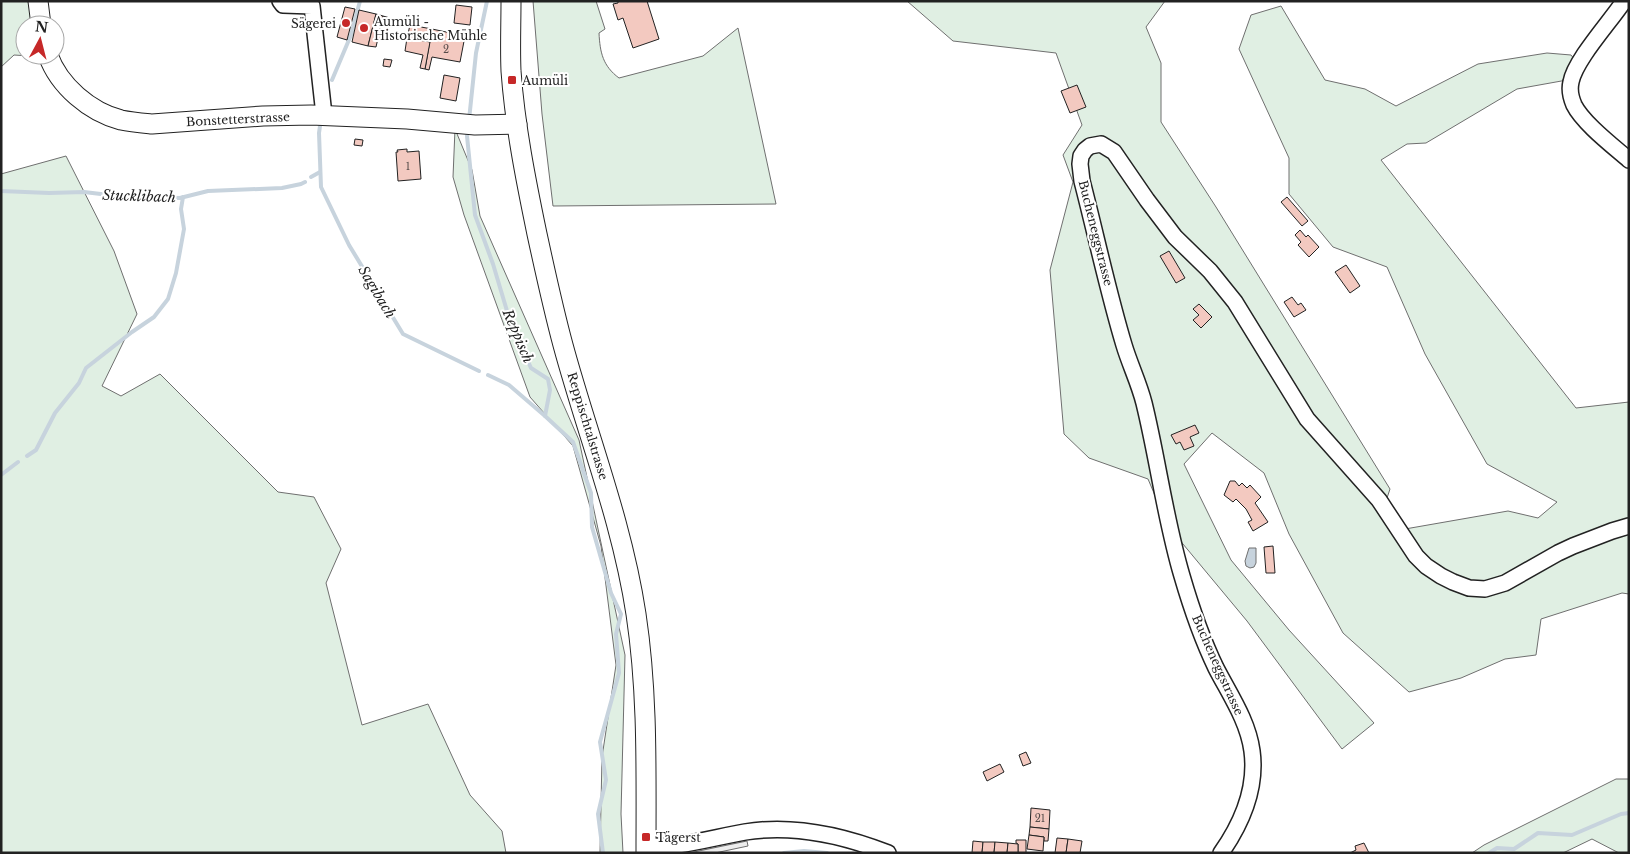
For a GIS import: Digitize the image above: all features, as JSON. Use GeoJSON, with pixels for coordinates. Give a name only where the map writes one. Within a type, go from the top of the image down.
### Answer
{"type":"FeatureCollection","features":[{"type":"Feature","properties":{"kind":"main road"},"geometry":{"type":"LineString","coordinates":[[38,1],[40,15]]}},
{"type":"Feature","properties":{"kind":"main road","name":"Reppischtalstrasse"},"geometry":{"type":"LineString","coordinates":[[510,1],[511,70],[524,172],[563,346],[603,473],[622,544],[636,613],[644,681],[647,738],[646,849]]}},
{"type":"Feature","properties":{"kind":"main road","name":"Bonstetterstrasse"},"geometry":{"type":"LineString","coordinates":[[53,65],[59,76],[82,100],[100,111],[122,120],[152,124],[263,116],[324,116],[407,119],[465,124],[517,124]]}},
{"type":"Feature","properties":{"kind":"street"},"geometry":{"type":"LineString","coordinates":[[280,1],[283,5],[312,6],[324,116]]}},
{"type":"Feature","properties":{"kind":"street"},"geometry":{"type":"LineString","coordinates":[[1624,1],[1580,61],[1570,84],[1570,94],[1575,106],[1585,120],[1629,160]]}},
{"type":"Feature","properties":{"kind":"street","name":"Bucheneggstrasse"},"geometry":{"type":"LineString","coordinates":[[1221,853],[1233,836],[1243,814],[1250,791],[1254,769],[1252,749],[1248,732],[1239,711],[1203,639],[1182,577],[1143,399],[1124,345],[1082,181],[1080,164],[1085,150],[1090,146],[1102,144],[1114,152],[1175,237],[1210,271],[1235,302],[1307,419],[1379,500],[1416,556],[1426,566],[1453,582],[1469,588],[1485,589],[1505,583],[1573,546],[1629,526]]}},
{"type":"Feature","properties":{"kind":"street"},"geometry":{"type":"LineString","coordinates":[[646,849],[675,846],[754,831],[799,830],[835,836],[888,853]]}},
{"type":"Feature","properties":{"kind":"green space"},"geometry":{"type":"Polygon","coordinates":[[[1,1],[28,1],[31,15],[15,15],[15,55],[1,67],[1,1]]]}},
{"type":"Feature","properties":{"kind":"green space"},"geometry":{"type":"Polygon","coordinates":[[[533,1],[596,1],[605,29],[599,33],[603,58],[609,69],[619,78],[703,56],[738,28],[776,204],[553,206],[542,114],[533,1]]]}},
{"type":"Feature","properties":{"kind":"green space"},"geometry":{"type":"Polygon","coordinates":[[[907,1],[1165,1],[1146,27],[1161,63],[1161,122],[1216,207],[1390,489],[1386,501],[1405,529],[1508,511],[1538,518],[1557,502],[1487,464],[1425,354],[1387,267],[1333,247],[1289,194],[1289,158],[1239,49],[1251,15],[1281,6],[1325,80],[1365,89],[1396,106],[1478,64],[1547,53],[1571,55],[1575,60],[1567,80],[1517,89],[1426,143],[1407,144],[1381,160],[1576,408],[1629,402],[1629,594],[1622,593],[1541,619],[1536,655],[1505,659],[1461,678],[1409,692],[1343,633],[1289,534],[1264,473],[1212,433],[1184,464],[1231,560],[1289,630],[1374,723],[1342,749],[1247,621],[1168,526],[1148,479],[1089,458],[1064,434],[1050,270],[1073,182],[1063,155],[1082,125],[1056,53],[953,41],[907,1]]]}},
{"type":"Feature","properties":{"kind":"green space"},"geometry":{"type":"Polygon","coordinates":[[[455,129],[472,170],[480,216],[579,440],[625,655],[621,814],[623,853],[600,853],[602,757],[616,665],[601,546],[573,446],[530,397],[464,215],[453,177],[455,129]]]}},
{"type":"Feature","properties":{"kind":"green space"},"geometry":{"type":"Polygon","coordinates":[[[66,156],[114,251],[137,314],[102,386],[121,396],[160,374],[278,492],[314,497],[341,549],[326,583],[362,725],[428,704],[470,795],[502,831],[506,853],[1,853],[1,174],[66,156]]]}},
{"type":"Feature","properties":{"kind":"green space"},"geometry":{"type":"Polygon","coordinates":[[[1616,779],[1629,779],[1629,853],[1619,853],[1592,839],[1563,853],[1472,853],[1484,845],[1616,779]]]}},
{"type":"Feature","properties":{"kind":"shaded area"},"geometry":{"type":"Polygon","coordinates":[[[1249,548],[1256,548],[1256,563],[1254,567],[1250,568],[1246,566],[1245,561],[1249,548]]]}},
{"type":"Feature","properties":{"kind":"shaded area"},"geometry":{"type":"Polygon","coordinates":[[[747,841],[748,846],[715,853],[689,853],[747,841]]]}},
{"type":"Feature","properties":{"kind":"building"},"geometry":{"type":"Polygon","coordinates":[[[618,1],[647,1],[659,39],[633,48],[623,18],[618,20],[613,4],[618,3],[618,1]]]}},
{"type":"Feature","properties":{"kind":"building"},"geometry":{"type":"Polygon","coordinates":[[[456,5],[472,7],[470,25],[454,23],[456,5]]]}},
{"type":"Feature","properties":{"kind":"building","name":"Sägerei"},"geometry":{"type":"Polygon","coordinates":[[[345,7],[355,9],[347,40],[337,37],[345,7]]]}},
{"type":"Feature","properties":{"kind":"building","name":"Aumüli - Historische Mühle"},"geometry":{"type":"Polygon","coordinates":[[[359,10],[376,14],[368,46],[352,42],[359,10]]]}},
{"type":"Feature","properties":{"kind":"building"},"geometry":{"type":"Polygon","coordinates":[[[376,14],[383,16],[376,47],[368,46],[376,14]]]}},
{"type":"Feature","properties":{"kind":"building"},"geometry":{"type":"Polygon","coordinates":[[[383,16],[390,18],[386,40],[381,38],[380,40],[378,39],[383,16]]]}},
{"type":"Feature","properties":{"kind":"building"},"geometry":{"type":"Polygon","coordinates":[[[410,25],[432,29],[430,42],[407,38],[410,25]]]}},
{"type":"Feature","properties":{"kind":"building"},"geometry":{"type":"Polygon","coordinates":[[[432,29],[465,36],[460,62],[432,57],[429,70],[425,69],[432,29]]]}},
{"type":"Feature","properties":{"kind":"building"},"geometry":{"type":"Polygon","coordinates":[[[407,38],[430,42],[425,69],[420,68],[423,55],[405,51],[407,38]]]}},
{"type":"Feature","properties":{"kind":"building"},"geometry":{"type":"Polygon","coordinates":[[[384,59],[392,60],[390,67],[383,66],[384,59]]]}},
{"type":"Feature","properties":{"kind":"building"},"geometry":{"type":"Polygon","coordinates":[[[444,75],[460,78],[456,101],[440,98],[444,75]]]}},
{"type":"Feature","properties":{"kind":"building"},"geometry":{"type":"Polygon","coordinates":[[[1077,85],[1086,107],[1070,113],[1061,91],[1077,85]]]}},
{"type":"Feature","properties":{"kind":"building"},"geometry":{"type":"Polygon","coordinates":[[[355,139],[363,140],[362,146],[354,145],[355,139]]]}},
{"type":"Feature","properties":{"kind":"building"},"geometry":{"type":"Polygon","coordinates":[[[407,149],[407,152],[419,151],[421,179],[398,181],[396,152],[398,152],[397,150],[407,149]]]}},
{"type":"Feature","properties":{"kind":"building"},"geometry":{"type":"Polygon","coordinates":[[[1287,197],[1308,221],[1302,226],[1281,202],[1287,197]]]}},
{"type":"Feature","properties":{"kind":"building"},"geometry":{"type":"Polygon","coordinates":[[[1300,230],[1306,237],[1308,235],[1319,247],[1309,257],[1298,245],[1301,242],[1295,235],[1300,230]]]}},
{"type":"Feature","properties":{"kind":"building"},"geometry":{"type":"Polygon","coordinates":[[[1169,251],[1185,278],[1176,283],[1160,256],[1169,251]]]}},
{"type":"Feature","properties":{"kind":"building"},"geometry":{"type":"Polygon","coordinates":[[[1346,265],[1360,286],[1350,293],[1335,272],[1346,265]]]}},
{"type":"Feature","properties":{"kind":"building"},"geometry":{"type":"Polygon","coordinates":[[[1292,297],[1298,305],[1301,303],[1306,310],[1294,317],[1284,302],[1292,297]]]}},
{"type":"Feature","properties":{"kind":"building"},"geometry":{"type":"Polygon","coordinates":[[[1199,304],[1212,317],[1201,328],[1193,320],[1199,315],[1193,309],[1199,304]]]}},
{"type":"Feature","properties":{"kind":"building"},"geometry":{"type":"Polygon","coordinates":[[[1195,425],[1199,433],[1190,437],[1194,446],[1184,450],[1180,442],[1176,444],[1171,435],[1195,425]]]}},
{"type":"Feature","properties":{"kind":"building"},"geometry":{"type":"Polygon","coordinates":[[[1230,481],[1235,481],[1239,486],[1242,483],[1247,488],[1250,485],[1261,497],[1255,503],[1268,522],[1253,531],[1248,522],[1252,520],[1246,509],[1236,499],[1233,502],[1224,495],[1230,481]]]}},
{"type":"Feature","properties":{"kind":"building"},"geometry":{"type":"Polygon","coordinates":[[[1273,546],[1275,573],[1266,573],[1264,547],[1273,546]]]}},
{"type":"Feature","properties":{"kind":"building"},"geometry":{"type":"Polygon","coordinates":[[[1026,752],[1031,763],[1023,766],[1019,755],[1026,752]]]}},
{"type":"Feature","properties":{"kind":"building"},"geometry":{"type":"Polygon","coordinates":[[[1000,764],[1004,772],[987,781],[983,772],[1000,764]]]}},
{"type":"Feature","properties":{"kind":"building"},"geometry":{"type":"Polygon","coordinates":[[[1031,808],[1050,810],[1049,829],[1030,827],[1031,808]]]}},
{"type":"Feature","properties":{"kind":"building"},"geometry":{"type":"Polygon","coordinates":[[[1030,827],[1049,829],[1048,841],[1044,841],[1044,837],[1029,835],[1030,827]]]}},
{"type":"Feature","properties":{"kind":"building"},"geometry":{"type":"Polygon","coordinates":[[[1029,835],[1044,837],[1043,851],[1027,849],[1029,835]]]}},
{"type":"Feature","properties":{"kind":"building"},"geometry":{"type":"Polygon","coordinates":[[[1057,838],[1068,839],[1066,853],[1055,853],[1057,838]]]}},
{"type":"Feature","properties":{"kind":"building"},"geometry":{"type":"Polygon","coordinates":[[[1068,839],[1082,841],[1080,853],[1066,853],[1068,839]]]}},
{"type":"Feature","properties":{"kind":"building"},"geometry":{"type":"Polygon","coordinates":[[[1016,840],[1026,840],[1026,853],[1018,853],[1016,840]]]}},
{"type":"Feature","properties":{"kind":"building"},"geometry":{"type":"Polygon","coordinates":[[[973,841],[983,842],[982,853],[972,853],[973,841]]]}},
{"type":"Feature","properties":{"kind":"building"},"geometry":{"type":"Polygon","coordinates":[[[983,842],[995,842],[994,853],[982,853],[983,842]]]}},
{"type":"Feature","properties":{"kind":"building"},"geometry":{"type":"Polygon","coordinates":[[[995,842],[1008,843],[1007,853],[994,853],[995,842]]]}},
{"type":"Feature","properties":{"kind":"building"},"geometry":{"type":"Polygon","coordinates":[[[1008,843],[1018,844],[1018,853],[1007,853],[1008,843]]]}},
{"type":"Feature","properties":{"kind":"building"},"geometry":{"type":"Polygon","coordinates":[[[1364,843],[1369,853],[1350,853],[1356,850],[1355,846],[1364,843]]]}},
{"type":"Feature","properties":{"kind":"waterway","name":"Sagibach"},"geometry":{"type":"LineString","coordinates":[[332,80],[351,35],[360,1]]}},
{"type":"Feature","properties":{"kind":"waterway","name":"Reppisch"},"geometry":{"type":"LineString","coordinates":[[469,120],[476,53],[487,1]]}},
{"type":"Feature","properties":{"kind":"waterway","name":"Sagibach"},"geometry":{"type":"LineString","coordinates":[[320,126],[321,187],[349,245],[403,334],[479,371]]}},
{"type":"Feature","properties":{"kind":"waterway","name":"Reppisch"},"geometry":{"type":"LineString","coordinates":[[468,129],[467,136],[475,215],[493,264],[510,321],[531,368],[548,379],[550,390],[545,416],[573,442],[591,493],[592,527],[611,593],[621,614],[616,634],[619,673],[600,742],[606,780],[598,814],[603,853]]}},
{"type":"Feature","properties":{"kind":"waterway","name":"Stucklibach"},"geometry":{"type":"LineString","coordinates":[[311,177],[320,172]]}},
{"type":"Feature","properties":{"kind":"waterway","name":"Stucklibach"},"geometry":{"type":"LineString","coordinates":[[1,191],[84,192],[126,197],[180,198],[208,191],[282,188],[305,182]]}},
{"type":"Feature","properties":{"kind":"waterway"},"geometry":{"type":"LineString","coordinates":[[27,456],[36,450],[55,413],[79,383],[86,368],[154,317],[168,299],[176,273],[184,229],[181,209],[183,197]]}},
{"type":"Feature","properties":{"kind":"waterway","name":"Sagibach"},"geometry":{"type":"LineString","coordinates":[[488,375],[509,385],[545,416]]}},
{"type":"Feature","properties":{"kind":"waterway"},"geometry":{"type":"LineString","coordinates":[[1,475],[18,462]]}},
{"type":"Feature","properties":{"kind":"waterway"},"geometry":{"type":"LineString","coordinates":[[1489,853],[1497,848],[1514,849],[1538,833],[1572,835],[1621,814],[1629,813]]}},
{"type":"Feature","properties":{"kind":"waterway"},"geometry":{"type":"LineString","coordinates":[[784,853],[804,851],[827,853]]}},
{"type":"Feature","properties":{"kind":"place","name":"Sägerei"},"geometry":{"type":"Point","coordinates":[346,23]}},
{"type":"Feature","properties":{"kind":"place","name":"Aumüli - Historische Mühle"},"geometry":{"type":"Point","coordinates":[364,28]}},
{"type":"Feature","properties":{"kind":"place","name":"Aumüli"},"geometry":{"type":"Point","coordinates":[512,80]}},
{"type":"Feature","properties":{"kind":"place","name":"Tägerst"},"geometry":{"type":"Point","coordinates":[646,837]}}]}
